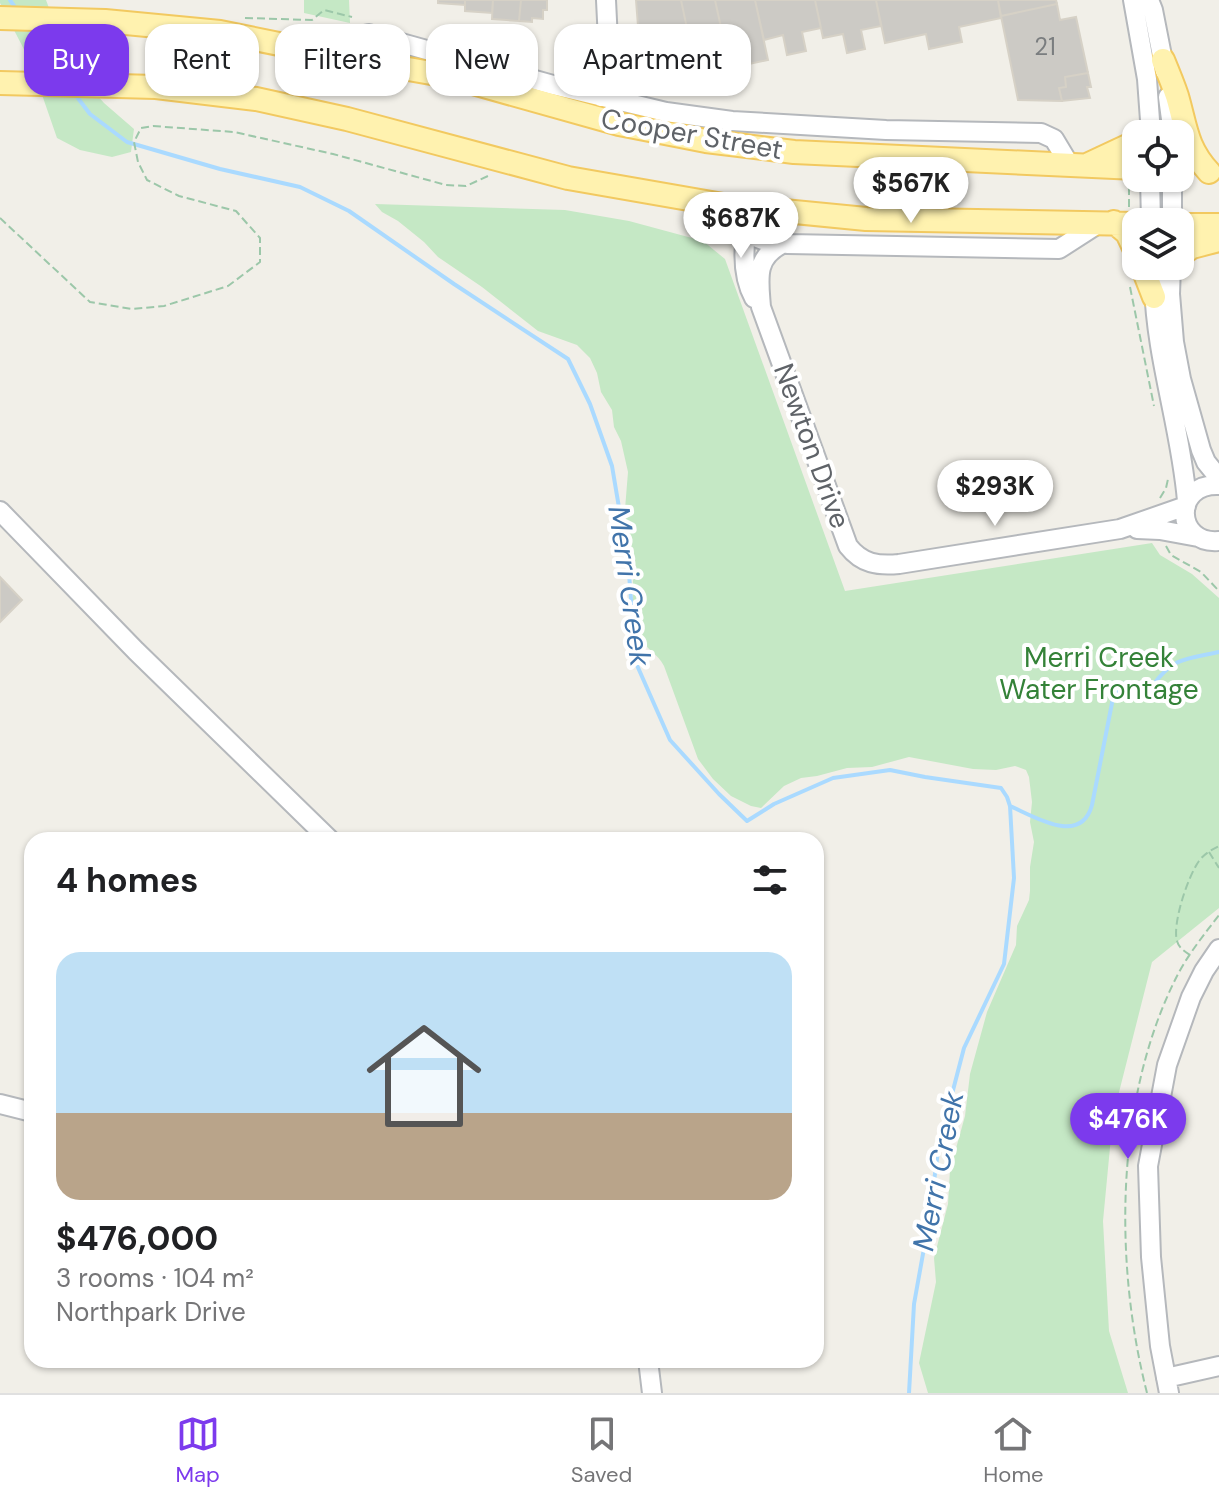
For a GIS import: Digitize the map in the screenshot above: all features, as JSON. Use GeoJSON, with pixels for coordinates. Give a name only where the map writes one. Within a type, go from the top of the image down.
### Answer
{"type":"FeatureCollection","features":[{"type":"Feature","properties":{"kind":"main road","name":"Cooper Street"},"geometry":{"type":"LineString","coordinates":[[0,18],[105,21],[220,32],[275,43]]}},
{"type":"Feature","properties":{"kind":"main road"},"geometry":{"type":"LineString","coordinates":[[1163,60],[1177,96],[1189,142],[1199,161],[1214,172]]}},
{"type":"Feature","properties":{"kind":"main road","name":"Cooper Street"},"geometry":{"type":"LineString","coordinates":[[410,69],[448,76],[619,124],[706,141],[794,152],[1079,165],[1122,174]]}},
{"type":"Feature","properties":{"kind":"main road"},"geometry":{"type":"LineString","coordinates":[[0,83],[156,87],[256,99],[347,119],[568,178],[723,205],[866,219],[1120,219]]}},
{"type":"Feature","properties":{"kind":"main road"},"geometry":{"type":"LineString","coordinates":[[1079,165],[1122,147]]}},
{"type":"Feature","properties":{"kind":"main road"},"geometry":{"type":"LineString","coordinates":[[1194,171],[1214,172]]}},
{"type":"Feature","properties":{"kind":"main road"},"geometry":{"type":"LineString","coordinates":[[1194,225],[1219,225]]}},
{"type":"Feature","properties":{"kind":"main road"},"geometry":{"type":"LineString","coordinates":[[1194,246],[1219,240]]}},
{"type":"Feature","properties":{"kind":"main road"},"geometry":{"type":"LineString","coordinates":[[1141,280],[1154,297]]}},
{"type":"Feature","properties":{"kind":"street"},"geometry":{"type":"LineString","coordinates":[[601,97],[608,41],[606,0]]}},
{"type":"Feature","properties":{"kind":"street"},"geometry":{"type":"LineString","coordinates":[[1133,0],[1151,120]]}},
{"type":"Feature","properties":{"kind":"street"},"geometry":{"type":"LineString","coordinates":[[1149,0],[1163,60],[1154,120]]}},
{"type":"Feature","properties":{"kind":"street","name":"Cooper Street"},"geometry":{"type":"LineString","coordinates":[[410,45],[666,112],[732,121],[886,130],[1041,133],[1054,139],[1079,165]]}},
{"type":"Feature","properties":{"kind":"street"},"geometry":{"type":"LineString","coordinates":[[723,205],[746,233],[767,242],[782,244],[1059,249],[1120,219]]}},
{"type":"Feature","properties":{"kind":"street","name":"Newton Drive"},"geometry":{"type":"LineString","coordinates":[[746,233],[745,269],[750,290],[761,307],[848,546],[859,557],[875,565],[899,564],[1120,529],[1160,530],[1207,540]]}},
{"type":"Feature","properties":{"kind":"street","name":"Newton Drive"},"geometry":{"type":"LineString","coordinates":[[761,307],[759,276],[763,262],[771,251],[782,244]]}},
{"type":"Feature","properties":{"kind":"street"},"geometry":{"type":"LineString","coordinates":[[1153,280],[1161,359],[1182,456],[1186,524],[1191,531],[1207,540],[1219,556]]}},
{"type":"Feature","properties":{"kind":"street"},"geometry":{"type":"LineString","coordinates":[[1171,280],[1171,318],[1181,379],[1201,450],[1219,478]]}},
{"type":"Feature","properties":{"kind":"street","name":"Newton Drive"},"geometry":{"type":"LineString","coordinates":[[1120,529],[1186,503],[1200,488],[1219,485]]}},
{"type":"Feature","properties":{"kind":"street"},"geometry":{"type":"LineString","coordinates":[[0,511],[131,656],[321,832]]}},
{"type":"Feature","properties":{"kind":"street"},"geometry":{"type":"LineString","coordinates":[[1214,957],[1191,997],[1167,1065],[1148,1166],[1151,1257],[1167,1385],[1219,1366]]}},
{"type":"Feature","properties":{"kind":"street"},"geometry":{"type":"LineString","coordinates":[[0,1104],[24,1110]]}},
{"type":"Feature","properties":{"kind":"street"},"geometry":{"type":"LineString","coordinates":[[651,1368],[653,1393]]}},
{"type":"Feature","properties":{"kind":"path"},"geometry":{"type":"LineString","coordinates":[[0,218],[90,302],[132,309],[164,306],[228,286],[260,262],[260,238],[236,211],[179,196],[147,180],[138,162],[134,142],[141,128],[153,126],[234,132],[333,154],[446,185],[466,186],[509,162]]}},
{"type":"Feature","properties":{"kind":"path"},"geometry":{"type":"LineString","coordinates":[[1120,219],[1128,192]]}},
{"type":"Feature","properties":{"kind":"path"},"geometry":{"type":"LineString","coordinates":[[1137,280],[1155,407]]}},
{"type":"Feature","properties":{"kind":"path"},"geometry":{"type":"LineString","coordinates":[[1158,501],[1166,488],[1168,476]]}},
{"type":"Feature","properties":{"kind":"path"},"geometry":{"type":"LineString","coordinates":[[1166,542],[1171,555],[1201,572],[1219,591]]}},
{"type":"Feature","properties":{"kind":"path"},"geometry":{"type":"LineString","coordinates":[[1214,957],[1185,952],[1179,946],[1176,930],[1195,868],[1208,852],[1219,846]]}},
{"type":"Feature","properties":{"kind":"path"},"geometry":{"type":"LineString","coordinates":[[1208,852],[1219,868]]}},
{"type":"Feature","properties":{"kind":"green space"},"geometry":{"type":"Polygon","coordinates":[[[0,0],[46,0],[55,24],[24,24],[24,49],[0,0]]]}},
{"type":"Feature","properties":{"kind":"green space"},"geometry":{"type":"Polygon","coordinates":[[[304,0],[349,0],[350,23],[304,13],[304,0]]]}},
{"type":"Feature","properties":{"kind":"green space"},"geometry":{"type":"Polygon","coordinates":[[[42,96],[98,96],[134,129],[131,152],[112,157],[80,150],[57,138],[42,96]]]}},
{"type":"Feature","properties":{"kind":"green space","name":"Merri Creek Water Frontage"},"geometry":{"type":"Polygon","coordinates":[[[375,204],[565,210],[629,221],[703,241],[725,259],[845,591],[1152,543],[1160,555],[1192,574],[1219,598],[1219,908],[1152,962],[1113,1116],[1103,1221],[1109,1331],[1128,1393],[928,1393],[919,1363],[936,1282],[934,1258],[948,1204],[950,1170],[965,1116],[970,1074],[987,1012],[1016,945],[1017,926],[1029,900],[1034,842],[1030,822],[1032,802],[1026,770],[1015,766],[996,770],[973,769],[909,757],[872,767],[847,768],[801,778],[784,786],[761,808],[731,796],[698,759],[664,666],[640,638],[637,629],[633,608],[632,557],[623,534],[628,472],[612,410],[601,392],[590,358],[577,345],[538,331],[438,257],[424,242],[375,204]]]}},
{"type":"Feature","properties":{"kind":"building"},"geometry":{"type":"Polygon","coordinates":[[[438,0],[465,0],[465,5],[438,3],[438,0]]]}},
{"type":"Feature","properties":{"kind":"building"},"geometry":{"type":"Polygon","coordinates":[[[465,0],[493,0],[492,13],[465,11],[465,0]]]}},
{"type":"Feature","properties":{"kind":"building"},"geometry":{"type":"Polygon","coordinates":[[[493,0],[521,0],[519,21],[492,19],[493,0]]]}},
{"type":"Feature","properties":{"kind":"building"},"geometry":{"type":"Polygon","coordinates":[[[521,0],[547,0],[543,19],[519,21],[521,0]]]}},
{"type":"Feature","properties":{"kind":"building"},"geometry":{"type":"Polygon","coordinates":[[[636,0],[681,0],[686,24],[638,24],[636,0]]]}},
{"type":"Feature","properties":{"kind":"building"},"geometry":{"type":"Polygon","coordinates":[[[681,0],[715,0],[720,24],[686,24],[681,0]]]}},
{"type":"Feature","properties":{"kind":"building"},"geometry":{"type":"Polygon","coordinates":[[[715,0],[755,0],[768,60],[751,64],[751,24],[720,24],[715,0]]]}},
{"type":"Feature","properties":{"kind":"building"},"geometry":{"type":"Polygon","coordinates":[[[755,0],[815,0],[821,28],[802,32],[806,51],[787,55],[783,35],[764,40],[755,0]]]}},
{"type":"Feature","properties":{"kind":"building"},"geometry":{"type":"Polygon","coordinates":[[[815,0],[876,0],[881,26],[861,30],[865,49],[847,53],[843,34],[823,38],[815,0]]]}},
{"type":"Feature","properties":{"kind":"building"},"geometry":{"type":"Polygon","coordinates":[[[876,0],[998,0],[1001,18],[959,27],[962,42],[929,49],[926,34],[885,43],[876,0]]]}},
{"type":"Feature","properties":{"kind":"building"},"geometry":{"type":"Polygon","coordinates":[[[998,0],[1056,0],[1057,4],[1001,16],[998,0]]]}},
{"type":"Feature","properties":{"kind":"building"},"geometry":{"type":"Polygon","coordinates":[[[1057,4],[1060,20],[1076,17],[1088,73],[1065,77],[1066,87],[1059,88],[1062,101],[1018,100],[1001,16],[1057,4]]]}},
{"type":"Feature","properties":{"kind":"building"},"geometry":{"type":"Polygon","coordinates":[[[1088,73],[1090,98],[1062,101],[1059,88],[1066,87],[1065,77],[1088,73]]]}},
{"type":"Feature","properties":{"kind":"building"},"geometry":{"type":"Polygon","coordinates":[[[0,577],[22,600],[0,622],[0,577]]]}},
{"type":"Feature","properties":{"kind":"waterway","name":"Merri Creek"},"geometry":{"type":"LineString","coordinates":[[10,0],[17,10]]}},
{"type":"Feature","properties":{"kind":"waterway","name":"Merri Creek"},"geometry":{"type":"LineString","coordinates":[[76,96],[90,114],[127,142],[220,169],[300,187],[349,211],[568,359],[590,404],[612,466],[628,561],[636,663],[670,740],[747,821],[774,804],[833,778],[890,770],[1001,788],[1007,797],[1014,878],[1004,964],[964,1048],[939,1144],[914,1304],[909,1393]]}},
{"type":"Feature","properties":{"kind":"waterway"},"geometry":{"type":"LineString","coordinates":[[1010,806],[1056,825],[1078,824],[1092,805],[1113,698],[1125,683],[1153,685],[1174,664],[1219,652]]}}]}
